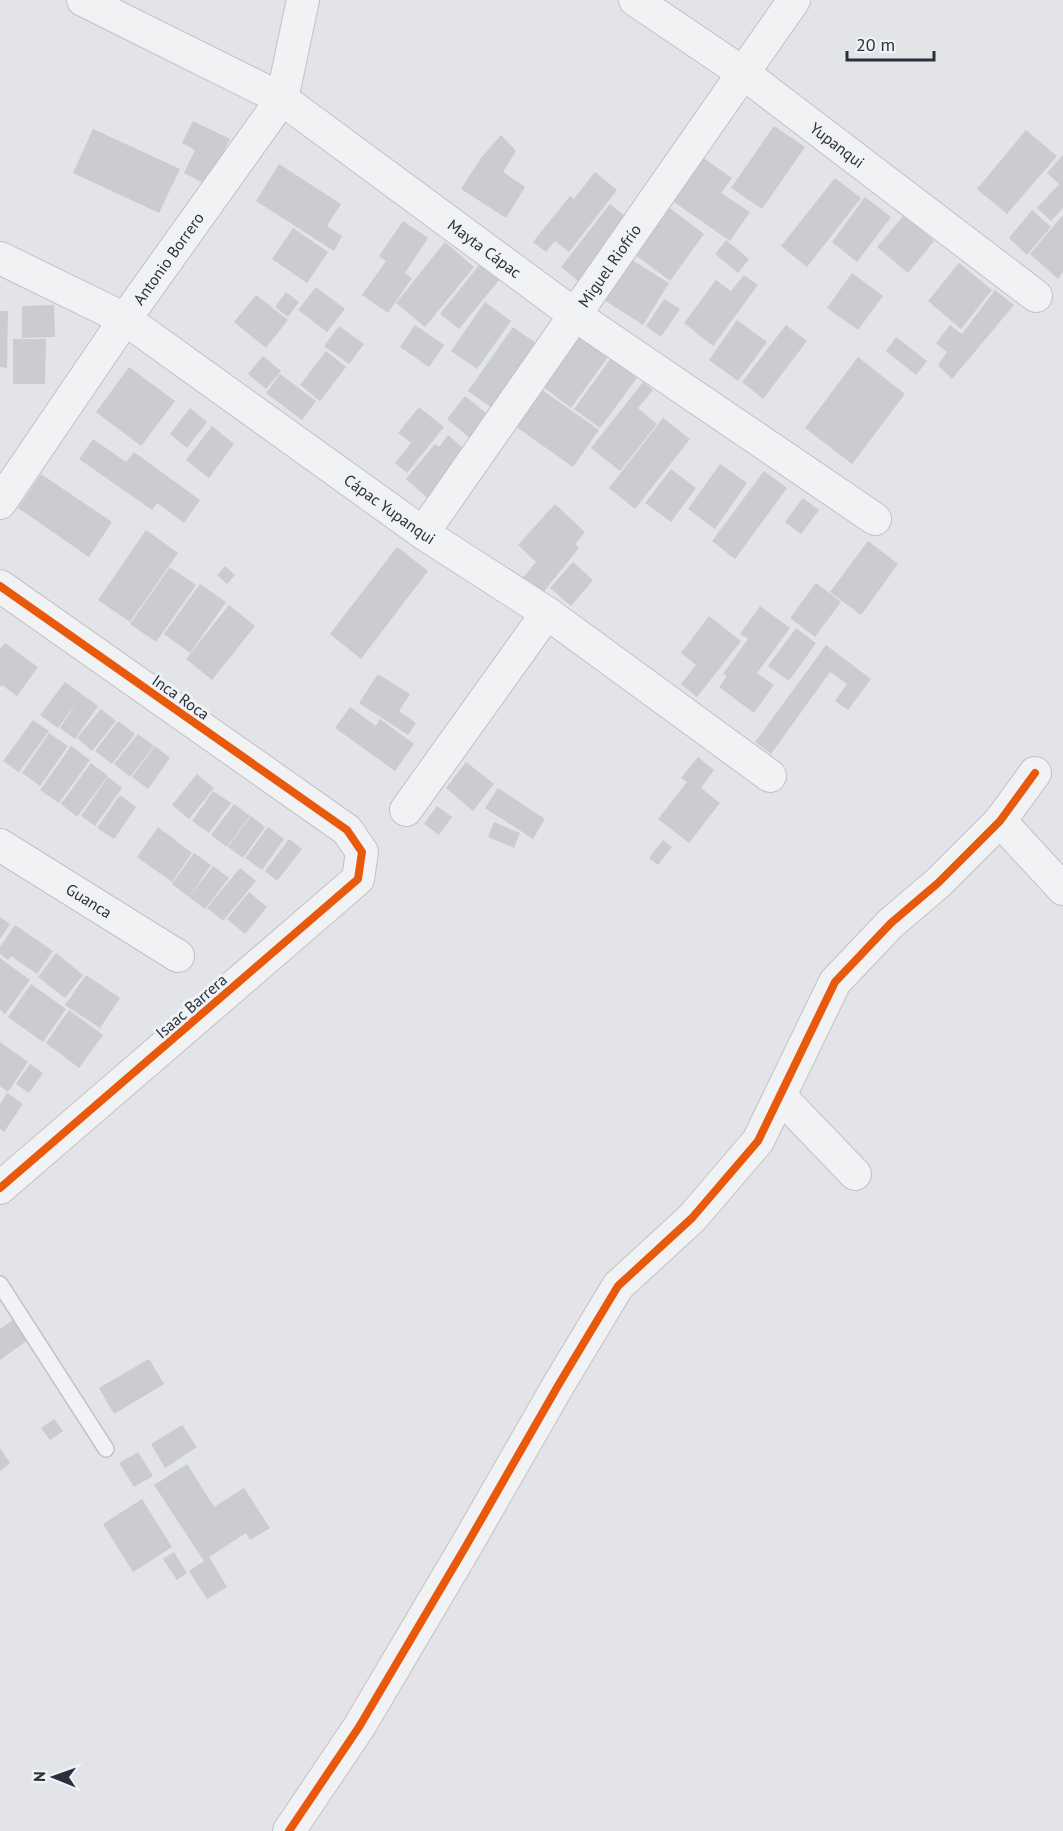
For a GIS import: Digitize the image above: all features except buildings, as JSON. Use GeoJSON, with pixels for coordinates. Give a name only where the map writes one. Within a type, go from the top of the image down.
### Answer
{"type":"FeatureCollection","features":[{"type":"Feature","properties":{"kind":"street","name":"Mayta Cápac"},"geometry":{"type":"LineString","coordinates":[[83,0],[282,99],[575,315],[875,519]]}},
{"type":"Feature","properties":{"kind":"street","name":"Antonio Borrero"},"geometry":{"type":"LineString","coordinates":[[0,503],[125,319],[282,99],[303,0]]}},
{"type":"Feature","properties":{"kind":"street","name":"Yupanqui"},"geometry":{"type":"LineString","coordinates":[[635,0],[743,74],[1036,296]]}},
{"type":"Feature","properties":{"kind":"street","name":"Miguel Riofrío"},"geometry":{"type":"LineString","coordinates":[[423,533],[794,0]]}},
{"type":"Feature","properties":{"kind":"street","name":"Cápac Yupanqui"},"geometry":{"type":"LineString","coordinates":[[0,258],[125,319],[423,533],[547,613],[770,776]]}},
{"type":"Feature","properties":{"kind":"street","name":"Inca Roca"},"geometry":{"type":"LineString","coordinates":[[0,586],[347,830]]}},
{"type":"Feature","properties":{"kind":"street"},"geometry":{"type":"LineString","coordinates":[[406,810],[547,613]]}},
{"type":"Feature","properties":{"kind":"street"},"geometry":{"type":"LineString","coordinates":[[289,1831],[359,1727],[558,1384],[618,1286],[692,1218],[758,1141],[835,982],[891,923],[938,883],[1000,821],[1035,773]]}},
{"type":"Feature","properties":{"kind":"street"},"geometry":{"type":"LineString","coordinates":[[1000,821],[1063,889]]}},
{"type":"Feature","properties":{"kind":"street","name":"Isaac Barrera"},"geometry":{"type":"LineString","coordinates":[[0,1188],[358,879],[362,852],[347,830]]}},
{"type":"Feature","properties":{"kind":"street","name":"Guanca"},"geometry":{"type":"LineString","coordinates":[[0,845],[178,957]]}},
{"type":"Feature","properties":{"kind":"street"},"geometry":{"type":"LineString","coordinates":[[780,1096],[855,1174]]}},
{"type":"Feature","properties":{"kind":"lane"},"geometry":{"type":"LineString","coordinates":[[0,1284],[106,1449]]}},
{"type":"Feature","properties":{"kind":"cycle path"},"geometry":{"type":"LineString","coordinates":[[0,586],[347,830],[362,852],[358,879],[0,1188]]}},
{"type":"Feature","properties":{"kind":"cycle path"},"geometry":{"type":"LineString","coordinates":[[289,1831],[359,1727],[618,1286],[692,1218],[758,1141],[835,982],[891,923],[938,883],[1000,821],[1035,773]]}}]}
